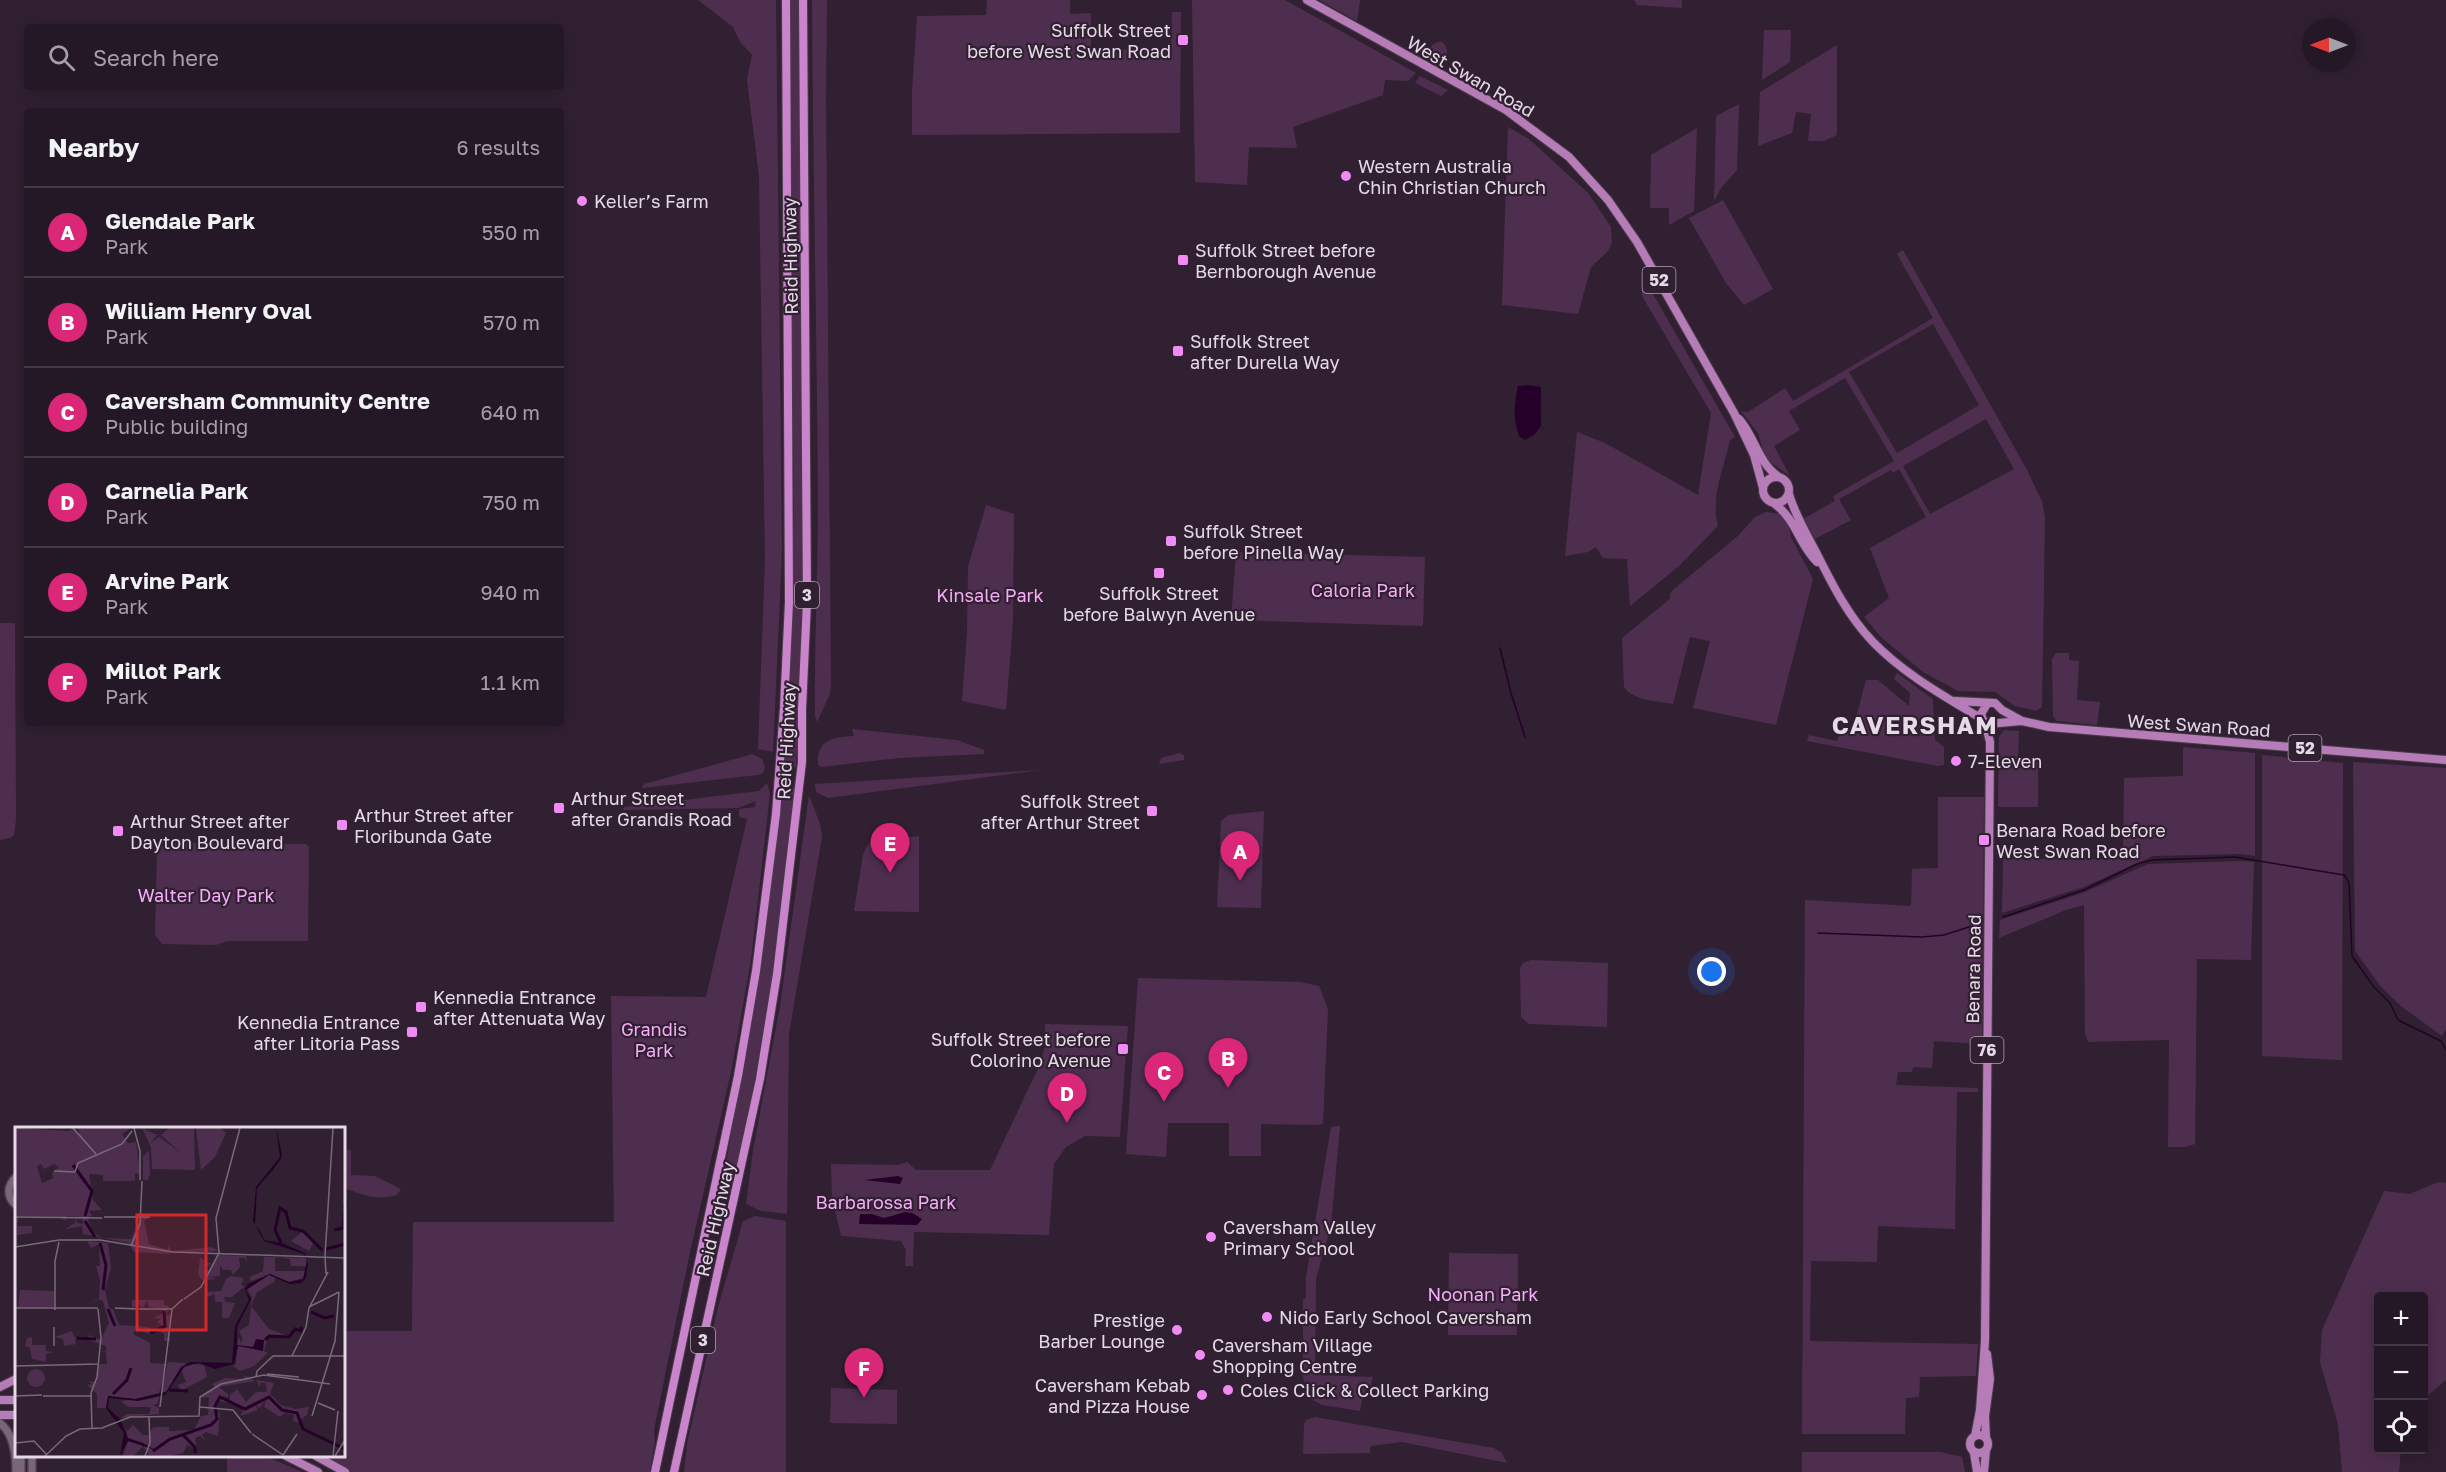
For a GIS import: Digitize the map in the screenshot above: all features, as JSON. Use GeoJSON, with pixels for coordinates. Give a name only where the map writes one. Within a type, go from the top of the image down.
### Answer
{"type":"FeatureCollection","features":[{"type":"Feature","properties":{"kind":"highway","name":"Reid Highway"},"geometry":{"type":"LineString","coordinates":[[655,1472],[738,1076],[756,971],[771,856],[783,718],[789,602],[786,0]]}},
{"type":"Feature","properties":{"kind":"highway","name":"Reid Highway"},"geometry":{"type":"LineString","coordinates":[[674,1472],[760,1079],[777,974],[802,762],[807,602],[803,0]]}},
{"type":"Feature","properties":{"kind":"main road","name":"West Swan Road"},"geometry":{"type":"LineString","coordinates":[[1307,0],[1506,110],[1569,157],[1608,200],[1633,235],[1734,413],[1750,446],[1763,488]]}},
{"type":"Feature","properties":{"kind":"main road","name":"West Swan Road"},"geometry":{"type":"LineString","coordinates":[[1734,413],[1747,429],[1762,461],[1779,477]]}},
{"type":"Feature","properties":{"kind":"main road"},"geometry":{"type":"LineString","coordinates":[[1763,488],[1770,479],[1779,477]]}},
{"type":"Feature","properties":{"kind":"main road","name":"52"},"geometry":{"type":"LineString","coordinates":[[1779,477],[1788,484],[1789,494],[1801,525],[1821,564],[1845,605],[1878,647],[1913,676],[1984,720],[1998,722]]}},
{"type":"Feature","properties":{"kind":"main road","name":"52"},"geometry":{"type":"LineString","coordinates":[[1763,488],[1767,500],[1788,513],[1806,548],[1821,564]]}},
{"type":"Feature","properties":{"kind":"main road"},"geometry":{"type":"LineString","coordinates":[[1776,504],[1784,501],[1789,494]]}},
{"type":"Feature","properties":{"kind":"main road","name":"52"},"geometry":{"type":"LineString","coordinates":[[1955,701],[1997,704],[2002,710]]}},
{"type":"Feature","properties":{"kind":"main road"},"geometry":{"type":"LineString","coordinates":[[1984,720],[1982,710],[1987,704]]}},
{"type":"Feature","properties":{"kind":"main road","name":"West Swan Road"},"geometry":{"type":"LineString","coordinates":[[2002,710],[2022,721]]}},
{"type":"Feature","properties":{"kind":"main road"},"geometry":{"type":"LineString","coordinates":[[1998,722],[2002,716],[2002,710]]}},
{"type":"Feature","properties":{"kind":"main road","name":"Benara Road"},"geometry":{"type":"LineString","coordinates":[[1975,1436],[1980,1410],[1985,1341],[1990,741],[1984,720]]}},
{"type":"Feature","properties":{"kind":"main road","name":"West Swan Road"},"geometry":{"type":"LineString","coordinates":[[1998,722],[2022,721],[2049,727],[2164,738],[2446,760]]}},
{"type":"Feature","properties":{"kind":"main road","name":"Benara Road"},"geometry":{"type":"LineString","coordinates":[[1990,741],[1998,722]]}},
{"type":"Feature","properties":{"kind":"main road"},"geometry":{"type":"LineString","coordinates":[[15,1179],[9,1190],[10,1198],[15,1205]]}},
{"type":"Feature","properties":{"kind":"main road","name":"Benara Road"},"geometry":{"type":"LineString","coordinates":[[1985,1341],[1990,1379],[1984,1416],[1986,1438]]}},
{"type":"Feature","properties":{"kind":"main road"},"geometry":{"type":"LineString","coordinates":[[0,1387],[15,1380]]}},
{"type":"Feature","properties":{"kind":"main road"},"geometry":{"type":"LineString","coordinates":[[0,1423],[10,1434],[15,1454]]}},
{"type":"Feature","properties":{"kind":"main road"},"geometry":{"type":"LineString","coordinates":[[1975,1436],[1981,1435],[1986,1438]]}},
{"type":"Feature","properties":{"kind":"main road","name":"76"},"geometry":{"type":"LineString","coordinates":[[1975,1436],[1969,1443],[1974,1453],[1977,1472]]}},
{"type":"Feature","properties":{"kind":"main road","name":"76"},"geometry":{"type":"LineString","coordinates":[[1984,1472],[1988,1443],[1986,1438]]}},
{"type":"Feature","properties":{"kind":"main road"},"geometry":{"type":"LineString","coordinates":[[1974,1453],[1979,1454],[1986,1450]]}},
{"type":"Feature","properties":{"kind":"main road"},"geometry":{"type":"LineString","coordinates":[[15,1472],[16,1457]]}},
{"type":"Feature","properties":{"kind":"main road"},"geometry":{"type":"LineString","coordinates":[[290,1457],[318,1472]]}},
{"type":"Feature","properties":{"kind":"main road"},"geometry":{"type":"LineString","coordinates":[[319,1457],[345,1472]]}},
{"type":"Feature","properties":{"kind":"green space"},"geometry":{"type":"Polygon","coordinates":[[[698,0],[776,0],[782,551],[773,752],[758,749],[765,560],[759,176],[747,80],[752,55],[740,42],[733,27],[698,0]]]}},
{"type":"Feature","properties":{"kind":"green space"},"geometry":{"type":"Polygon","coordinates":[[[790,0],[799,0],[804,614],[796,767],[783,769],[788,706],[794,516],[790,0]]]}},
{"type":"Feature","properties":{"kind":"green space"},"geometry":{"type":"Polygon","coordinates":[[[812,0],[827,0],[831,685],[830,694],[817,722],[815,690],[818,508],[812,0]]]}},
{"type":"Feature","properties":{"kind":"green space"},"geometry":{"type":"Polygon","coordinates":[[[987,0],[1070,0],[1070,14],[1091,13],[1091,50],[1171,49],[1172,12],[1181,12],[1180,133],[912,135],[912,90],[917,16],[986,15],[987,0]]]}},
{"type":"Feature","properties":{"kind":"green space"},"geometry":{"type":"Polygon","coordinates":[[[1192,0],[1285,0],[1416,73],[1408,81],[1385,80],[1383,95],[1293,127],[1297,148],[1249,147],[1247,185],[1195,182],[1192,0]]]}},
{"type":"Feature","properties":{"kind":"green space"},"geometry":{"type":"Polygon","coordinates":[[[1319,0],[1360,0],[1357,21],[1319,0]]]}},
{"type":"Feature","properties":{"kind":"green space"},"geometry":{"type":"Polygon","coordinates":[[[1634,0],[1682,0],[1682,8],[1637,5],[1634,0]]]}},
{"type":"Feature","properties":{"kind":"green space"},"geometry":{"type":"Polygon","coordinates":[[[1764,30],[1791,30],[1790,62],[1762,80],[1764,30]]]}},
{"type":"Feature","properties":{"kind":"green space"},"geometry":{"type":"Polygon","coordinates":[[[1441,41],[1446,47],[1447,54],[1445,60],[1439,64],[1427,56],[1433,44],[1441,41]]]}},
{"type":"Feature","properties":{"kind":"green space"},"geometry":{"type":"Polygon","coordinates":[[[1837,45],[1837,135],[1824,141],[1808,141],[1811,114],[1796,112],[1792,133],[1758,146],[1760,92],[1837,45]]]}},
{"type":"Feature","properties":{"kind":"green space"},"geometry":{"type":"Polygon","coordinates":[[[1420,76],[1448,90],[1441,96],[1415,83],[1420,76]]]}},
{"type":"Feature","properties":{"kind":"green space"},"geometry":{"type":"Polygon","coordinates":[[[1739,104],[1737,170],[1721,188],[1714,201],[1716,116],[1739,104]]]}},
{"type":"Feature","properties":{"kind":"green space"},"geometry":{"type":"Polygon","coordinates":[[[1508,127],[1529,139],[1589,194],[1611,227],[1612,242],[1608,251],[1591,267],[1578,314],[1502,305],[1508,127]]]}},
{"type":"Feature","properties":{"kind":"green space"},"geometry":{"type":"Polygon","coordinates":[[[1697,128],[1694,211],[1669,225],[1669,208],[1650,208],[1651,155],[1697,128]]]}},
{"type":"Feature","properties":{"kind":"green space"},"geometry":{"type":"Polygon","coordinates":[[[1723,200],[1773,289],[1744,305],[1726,283],[1689,218],[1723,200]]]}},
{"type":"Feature","properties":{"kind":"green space"},"geometry":{"type":"Polygon","coordinates":[[[1903,250],[2026,468],[2042,501],[2045,518],[2042,707],[2036,711],[2015,706],[1995,692],[1958,691],[1923,672],[1882,638],[1864,617],[1889,598],[1870,548],[1926,517],[1899,469],[1893,473],[1891,470],[1839,499],[1851,520],[1815,539],[1803,519],[1835,501],[1833,496],[1894,461],[1845,378],[1789,411],[1800,430],[1774,446],[1790,476],[1766,459],[1758,433],[1741,411],[1748,412],[1785,388],[1793,401],[1933,318],[1897,254],[1903,250]],[[1933,324],[1849,372],[1897,453],[1979,405],[1933,324]],[[1986,419],[1903,466],[1930,514],[2014,469],[1986,419]]]}},
{"type":"Feature","properties":{"kind":"green space"},"geometry":{"type":"Polygon","coordinates":[[[1646,282],[1735,437],[1730,440],[1719,483],[1716,505],[1718,526],[1679,566],[1630,606],[1627,559],[1603,558],[1596,547],[1588,552],[1565,556],[1577,432],[1605,443],[1698,495],[1711,413],[1642,296],[1646,282]]]}},
{"type":"Feature","properties":{"kind":"green space","name":"Kinsale Park"},"geometry":{"type":"Polygon","coordinates":[[[986,505],[1014,514],[1013,622],[1006,710],[962,701],[967,633],[968,567],[986,505]]]}},
{"type":"Feature","properties":{"kind":"green space"},"geometry":{"type":"Polygon","coordinates":[[[1766,512],[1780,514],[1789,526],[1791,537],[1813,579],[1776,725],[1693,708],[1710,641],[1690,637],[1673,704],[1647,700],[1628,692],[1624,687],[1622,638],[1670,599],[1670,594],[1674,589],[1739,535],[1755,517],[1766,512]]]}},
{"type":"Feature","properties":{"kind":"green space","name":"Caloria Park"},"geometry":{"type":"Polygon","coordinates":[[[1236,552],[1425,557],[1423,626],[1231,620],[1236,552]]]}},
{"type":"Feature","properties":{"kind":"green space"},"geometry":{"type":"Polygon","coordinates":[[[0,623],[15,623],[16,819],[14,835],[0,840],[0,623]]]}},
{"type":"Feature","properties":{"kind":"green space"},"geometry":{"type":"Polygon","coordinates":[[[2056,653],[2069,653],[2069,660],[2079,661],[2077,700],[2100,702],[2097,725],[2057,721],[2053,716],[2052,659],[2056,653]]]}},
{"type":"Feature","properties":{"kind":"green space"},"geometry":{"type":"Polygon","coordinates":[[[1897,673],[1933,699],[1935,740],[1944,747],[1944,765],[1938,766],[1807,741],[1809,735],[1837,741],[1840,731],[1852,732],[1866,680],[1878,680],[1909,706],[1910,693],[1894,679],[1897,673]]]}},
{"type":"Feature","properties":{"kind":"green space"},"geometry":{"type":"Polygon","coordinates":[[[852,729],[957,740],[984,750],[984,754],[899,758],[821,767],[818,765],[818,757],[823,745],[839,737],[854,736],[852,729]]]}},
{"type":"Feature","properties":{"kind":"green space"},"geometry":{"type":"Polygon","coordinates":[[[2004,730],[2019,731],[2018,762],[2038,761],[2038,807],[1998,807],[1999,737],[2004,730]]]}},
{"type":"Feature","properties":{"kind":"green space"},"geometry":{"type":"Polygon","coordinates":[[[2183,747],[2255,753],[2255,856],[2240,854],[2153,856],[2084,887],[2002,913],[2003,859],[2123,859],[2124,778],[2183,776],[2183,747]]]}},
{"type":"Feature","properties":{"kind":"green space"},"geometry":{"type":"Polygon","coordinates":[[[1179,753],[1184,755],[1184,760],[1159,764],[1161,758],[1179,753]]]}},
{"type":"Feature","properties":{"kind":"green space"},"geometry":{"type":"Polygon","coordinates":[[[753,754],[762,759],[765,767],[763,773],[758,775],[642,788],[644,784],[753,754]]]}},
{"type":"Feature","properties":{"kind":"green space"},"geometry":{"type":"Polygon","coordinates":[[[2262,755],[2343,763],[2342,1060],[2262,1056],[2262,755]]]}},
{"type":"Feature","properties":{"kind":"green space"},"geometry":{"type":"Polygon","coordinates":[[[2353,762],[2446,768],[2446,1029],[2442,1036],[2401,1006],[2381,987],[2355,951],[2353,762]]]}},
{"type":"Feature","properties":{"kind":"green space"},"geometry":{"type":"Polygon","coordinates":[[[1040,770],[828,798],[816,792],[815,784],[1040,770]]]}},
{"type":"Feature","properties":{"kind":"green space","name":"Grandis Park"},"geometry":{"type":"Polygon","coordinates":[[[767,783],[770,794],[751,960],[731,1072],[690,1252],[654,1430],[655,1442],[650,1472],[345,1472],[317,1457],[345,1457],[345,1331],[412,1331],[413,1222],[614,1222],[611,996],[706,997],[747,819],[739,817],[739,809],[755,807],[756,801],[738,808],[623,810],[624,807],[759,791],[767,783]]]}},
{"type":"Feature","properties":{"kind":"green space"},"geometry":{"type":"Polygon","coordinates":[[[795,787],[772,979],[731,1197],[722,1188],[766,927],[781,789],[795,787]]]}},
{"type":"Feature","properties":{"kind":"green space"},"geometry":{"type":"Polygon","coordinates":[[[809,795],[820,824],[822,837],[789,1034],[787,1214],[761,1211],[746,1204],[753,1150],[780,1006],[809,795]]]}},
{"type":"Feature","properties":{"kind":"green space"},"geometry":{"type":"Polygon","coordinates":[[[1938,797],[1984,797],[1982,1044],[1934,1041],[1932,1068],[1913,1067],[1912,1072],[1898,1072],[1896,1085],[1978,1088],[1978,1092],[1957,1092],[1955,1229],[1878,1226],[1877,1262],[1811,1261],[1810,1341],[1978,1344],[1976,1376],[1920,1377],[1919,1397],[1906,1398],[1905,1434],[1802,1434],[1805,900],[1911,906],[1912,869],[1938,868],[1938,797]]]}},
{"type":"Feature","properties":{"kind":"green space"},"geometry":{"type":"Polygon","coordinates":[[[1264,811],[1261,908],[1217,907],[1221,821],[1228,815],[1264,811]]]}},
{"type":"Feature","properties":{"kind":"green space"},"geometry":{"type":"Polygon","coordinates":[[[919,836],[919,912],[854,911],[863,855],[868,844],[879,840],[919,836]]]}},
{"type":"Feature","properties":{"kind":"green space","name":"Walter Day Park"},"geometry":{"type":"Polygon","coordinates":[[[175,843],[306,844],[309,847],[308,941],[227,941],[216,945],[162,944],[155,935],[157,852],[159,845],[175,845],[175,843]]]}},
{"type":"Feature","properties":{"kind":"green space"},"geometry":{"type":"Polygon","coordinates":[[[2254,862],[2251,960],[2197,959],[2195,1144],[2185,1147],[2168,1147],[2169,1040],[2088,1042],[2085,1034],[2084,905],[2066,910],[1999,938],[2000,920],[2085,892],[2148,864],[2254,862]]]}},
{"type":"Feature","properties":{"kind":"green space"},"geometry":{"type":"Polygon","coordinates":[[[1531,960],[1608,963],[1607,1027],[1529,1024],[1521,1017],[1520,968],[1523,963],[1531,960]]]}},
{"type":"Feature","properties":{"kind":"green space"},"geometry":{"type":"Polygon","coordinates":[[[1138,978],[1300,982],[1319,986],[1328,1009],[1323,1123],[1319,1125],[1261,1124],[1261,1156],[1229,1156],[1229,1123],[1168,1123],[1166,1157],[1126,1154],[1138,978]]]}},
{"type":"Feature","properties":{"kind":"green space","name":"Barbarossa Park"},"geometry":{"type":"Polygon","coordinates":[[[1045,1024],[1128,1026],[1120,1137],[1085,1136],[1066,1147],[1054,1164],[1049,1235],[914,1232],[913,1266],[905,1266],[906,1250],[901,1241],[841,1236],[832,1198],[831,1164],[898,1165],[907,1162],[916,1170],[990,1170],[1041,1062],[1045,1046],[1045,1024]]]}},
{"type":"Feature","properties":{"kind":"green space"},"geometry":{"type":"Polygon","coordinates":[[[1340,1126],[1331,1226],[1316,1278],[1315,1375],[1373,1377],[1370,1388],[1363,1394],[1360,1411],[1322,1405],[1309,1398],[1301,1370],[1303,1368],[1303,1299],[1306,1298],[1306,1277],[1331,1127],[1340,1126]]]}},
{"type":"Feature","properties":{"kind":"green space"},"geometry":{"type":"Polygon","coordinates":[[[345,1150],[351,1150],[351,1175],[375,1176],[401,1189],[397,1195],[390,1197],[364,1195],[345,1188],[345,1150]]]}},
{"type":"Feature","properties":{"kind":"green space"},"geometry":{"type":"Polygon","coordinates":[[[2438,1182],[2446,1183],[2446,1380],[2428,1396],[2428,1292],[2374,1292],[2374,1454],[2401,1454],[2399,1472],[2342,1472],[2338,1424],[2320,1362],[2322,1330],[2384,1191],[2410,1194],[2438,1182]]]}},
{"type":"Feature","properties":{"kind":"green space"},"geometry":{"type":"Polygon","coordinates":[[[755,1216],[786,1221],[786,1472],[684,1472],[687,1444],[718,1307],[743,1221],[755,1216]]]}},
{"type":"Feature","properties":{"kind":"green space","name":"Noonan Park"},"geometry":{"type":"Polygon","coordinates":[[[1449,1253],[1518,1254],[1517,1335],[1448,1335],[1449,1253]]]}},
{"type":"Feature","properties":{"kind":"green space"},"geometry":{"type":"Polygon","coordinates":[[[831,1388],[897,1390],[897,1424],[830,1423],[831,1388]]]}},
{"type":"Feature","properties":{"kind":"green space"},"geometry":{"type":"Polygon","coordinates":[[[1315,1417],[1494,1448],[1502,1453],[1507,1463],[1402,1442],[1370,1446],[1370,1453],[1303,1454],[1304,1424],[1306,1420],[1315,1417]]]}},
{"type":"Feature","properties":{"kind":"green space"},"geometry":{"type":"Polygon","coordinates":[[[1802,1452],[1941,1452],[1962,1457],[1965,1472],[1802,1472],[1802,1452]]]}},
{"type":"Feature","properties":{"kind":"green space"},"geometry":{"type":"Polygon","coordinates":[[[227,1457],[267,1457],[302,1472],[227,1472],[227,1457]]]}},
{"type":"Feature","properties":{"kind":"shaded area"},"geometry":{"type":"Polygon","coordinates":[[[1518,386],[1541,387],[1541,426],[1534,435],[1525,440],[1519,436],[1517,430],[1515,405],[1518,386]]]}},
{"type":"Feature","properties":{"kind":"shaded area"},"geometry":{"type":"Polygon","coordinates":[[[898,1176],[903,1178],[900,1184],[864,1180],[898,1176]]]}},
{"type":"Feature","properties":{"kind":"shaded area"},"geometry":{"type":"Polygon","coordinates":[[[905,1212],[922,1219],[917,1225],[859,1224],[860,1214],[872,1214],[884,1218],[905,1212]]]}},
{"type":"Feature","properties":{"kind":"waterway"},"geometry":{"type":"LineString","coordinates":[[1500,648],[1525,737]]}},
{"type":"Feature","properties":{"kind":"waterway"},"geometry":{"type":"LineString","coordinates":[[2003,917],[2084,890],[2137,864],[2152,860],[2235,857],[2344,875],[2349,882],[2352,956],[2373,986],[2390,1003],[2398,1020],[2441,1041],[2446,1050]]}},
{"type":"Feature","properties":{"kind":"waterway"},"geometry":{"type":"LineString","coordinates":[[1818,933],[1922,937],[1944,935],[1975,925]]}},
{"type":"Feature","properties":{"kind":"place","name":"Suffolk Street before West Swan Road"},"geometry":{"type":"Point","coordinates":[1183,40]}},
{"type":"Feature","properties":{"kind":"place","name":"Western Australia Chin Christian Church"},"geometry":{"type":"Point","coordinates":[1346,176]}},
{"type":"Feature","properties":{"kind":"place","name":"Keller’s Farm"},"geometry":{"type":"Point","coordinates":[582,201]}},
{"type":"Feature","properties":{"kind":"place","name":"Suffolk Street before Bernborough Avenue"},"geometry":{"type":"Point","coordinates":[1183,260]}},
{"type":"Feature","properties":{"kind":"place","name":"Suffolk Street after Durella Way"},"geometry":{"type":"Point","coordinates":[1178,351]}},
{"type":"Feature","properties":{"kind":"place","name":"Suffolk Street before Pinella Way"},"geometry":{"type":"Point","coordinates":[1171,541]}},
{"type":"Feature","properties":{"kind":"place","name":"Suffolk Street before Balwyn Avenue"},"geometry":{"type":"Point","coordinates":[1159,573]}},
{"type":"Feature","properties":{"kind":"place","name":"7-Eleven"},"geometry":{"type":"Point","coordinates":[1956,761]}},
{"type":"Feature","properties":{"kind":"place","name":"Arthur Street after Grandis Road"},"geometry":{"type":"Point","coordinates":[559,808]}},
{"type":"Feature","properties":{"kind":"place","name":"Suffolk Street after Arthur Street"},"geometry":{"type":"Point","coordinates":[1152,811]}},
{"type":"Feature","properties":{"kind":"place","name":"Arthur Street after Floribunda Gate"},"geometry":{"type":"Point","coordinates":[342,825]}},
{"type":"Feature","properties":{"kind":"place","name":"Arthur Street after Dayton Boulevard"},"geometry":{"type":"Point","coordinates":[118,831]}},
{"type":"Feature","properties":{"kind":"place","name":"Benara Road before West Swan Road"},"geometry":{"type":"Point","coordinates":[1984,840]}},
{"type":"Feature","properties":{"kind":"place","name":"Arvine Park"},"geometry":{"type":"Point","coordinates":[890,873]}},
{"type":"Feature","properties":{"kind":"place","name":"Glendale Park"},"geometry":{"type":"Point","coordinates":[1240,881]}},
{"type":"Feature","properties":{"kind":"place","name":"Kennedia Entrance after Attenuata Way"},"geometry":{"type":"Point","coordinates":[421,1007]}},
{"type":"Feature","properties":{"kind":"place","name":"Kennedia Entrance after Litoria Pass"},"geometry":{"type":"Point","coordinates":[412,1032]}},
{"type":"Feature","properties":{"kind":"place","name":"Suffolk Street before Colorino Avenue"},"geometry":{"type":"Point","coordinates":[1123,1049]}},
{"type":"Feature","properties":{"kind":"place","name":"William Henry Oval"},"geometry":{"type":"Point","coordinates":[1228,1088]}},
{"type":"Feature","properties":{"kind":"place","name":"Caversham Community Centre"},"geometry":{"type":"Point","coordinates":[1164,1102]}},
{"type":"Feature","properties":{"kind":"place","name":"Carnelia Park"},"geometry":{"type":"Point","coordinates":[1067,1123]}},
{"type":"Feature","properties":{"kind":"place","name":"Caversham Valley Primary School"},"geometry":{"type":"Point","coordinates":[1211,1237]}},
{"type":"Feature","properties":{"kind":"place","name":"Nido Early School Caversham"},"geometry":{"type":"Point","coordinates":[1267,1317]}},
{"type":"Feature","properties":{"kind":"place","name":"Prestige Barber Lounge"},"geometry":{"type":"Point","coordinates":[1177,1330]}},
{"type":"Feature","properties":{"kind":"place","name":"Caversham Village Shopping Centre"},"geometry":{"type":"Point","coordinates":[1200,1355]}},
{"type":"Feature","properties":{"kind":"place","name":"Coles Click & Collect Parking"},"geometry":{"type":"Point","coordinates":[1228,1390]}},
{"type":"Feature","properties":{"kind":"place","name":"Caversham Kebab and Pizza House"},"geometry":{"type":"Point","coordinates":[1202,1395]}},
{"type":"Feature","properties":{"kind":"place","name":"Millot Park"},"geometry":{"type":"Point","coordinates":[864,1398]}},
{"type":"Feature","properties":{"kind":"district","name":"CAVERSHAM"},"geometry":{"type":"Point","coordinates":[1915,724]}}]}
